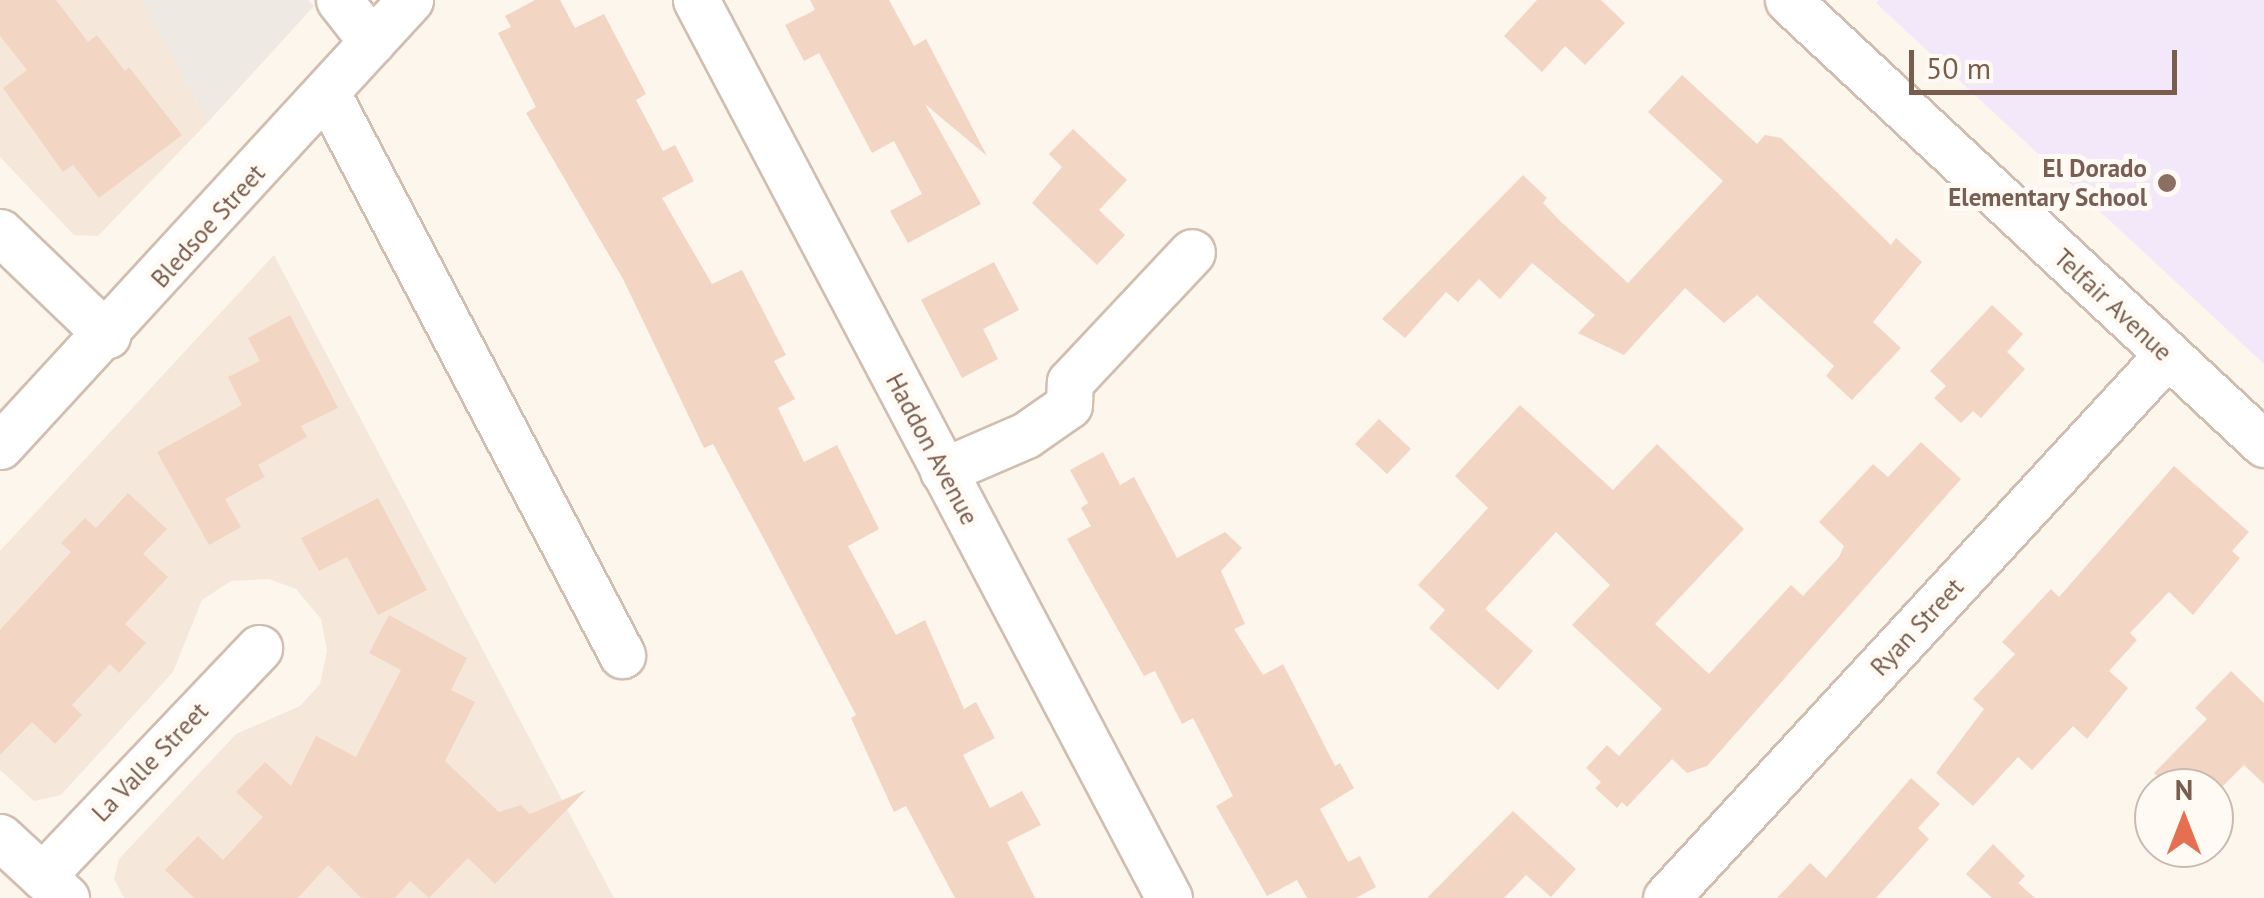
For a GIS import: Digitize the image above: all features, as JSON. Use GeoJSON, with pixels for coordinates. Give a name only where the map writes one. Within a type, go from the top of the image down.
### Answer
{"type":"FeatureCollection","features":[{"type":"Feature","properties":{"kind":"street"},"geometry":{"type":"LineString","coordinates":[[339,0],[372,42]]}},
{"type":"Feature","properties":{"kind":"street","name":"Bledsoe Street"},"geometry":{"type":"LineString","coordinates":[[0,446],[107,335],[410,0]]}},
{"type":"Feature","properties":{"kind":"street","name":"Haddon Avenue"},"geometry":{"type":"LineString","coordinates":[[696,0],[1169,898]]}},
{"type":"Feature","properties":{"kind":"street","name":"Telfair Avenue"},"geometry":{"type":"LineString","coordinates":[[1789,0],[2264,444]]}},
{"type":"Feature","properties":{"kind":"street"},"geometry":{"type":"LineString","coordinates":[[328,93],[622,655]]}},
{"type":"Feature","properties":{"kind":"street"},"geometry":{"type":"LineString","coordinates":[[0,232],[107,335]]}},
{"type":"Feature","properties":{"kind":"street"},"geometry":{"type":"LineString","coordinates":[[943,472],[1026,435],[1069,405],[1070,382],[1192,252]]}},
{"type":"Feature","properties":{"kind":"street","name":"Ryan Street"},"geometry":{"type":"LineString","coordinates":[[1666,898],[2167,356]]}},
{"type":"Feature","properties":{"kind":"street","name":"La Valle Street"},"geometry":{"type":"LineString","coordinates":[[54,887],[259,648]]}},
{"type":"Feature","properties":{"kind":"street"},"geometry":{"type":"LineString","coordinates":[[0,836],[54,887]]}},
{"type":"Feature","properties":{"kind":"shaded area"},"geometry":{"type":"Polygon","coordinates":[[[0,0],[142,0],[208,122],[98,236],[74,235],[0,157],[0,0]]]}},
{"type":"Feature","properties":{"kind":"shaded area"},"geometry":{"type":"Polygon","coordinates":[[[142,0],[308,0],[314,6],[208,122],[142,0]]]}},
{"type":"Feature","properties":{"kind":"shaded area","name":"El Dorado Elementary School"},"geometry":{"type":"Polygon","coordinates":[[[2264,0],[2264,364],[1876,3],[2264,0]]]}},
{"type":"Feature","properties":{"kind":"shaded area"},"geometry":{"type":"Polygon","coordinates":[[[274,255],[614,898],[124,898],[114,879],[119,859],[236,734],[300,706],[320,684],[327,651],[321,619],[296,589],[269,579],[231,581],[202,600],[173,672],[61,795],[34,801],[0,770],[0,551],[274,255]]]}},
{"type":"Feature","properties":{"kind":"building"},"geometry":{"type":"Polygon","coordinates":[[[0,0],[56,0],[88,42],[97,35],[125,71],[129,67],[182,135],[99,198],[73,165],[63,172],[3,88],[27,70],[0,36],[0,0]]]}},
{"type":"Feature","properties":{"kind":"building"},"geometry":{"type":"Polygon","coordinates":[[[535,0],[560,0],[575,28],[604,14],[646,94],[636,100],[663,151],[675,145],[694,181],[662,198],[712,284],[742,270],[786,355],[774,361],[795,399],[778,408],[804,462],[837,445],[879,529],[848,546],[896,635],[925,620],[964,709],[976,702],[995,738],[963,755],[990,808],[1022,791],[1041,825],[1007,842],[1035,898],[955,898],[906,806],[894,812],[851,718],[856,715],[766,543],[713,444],[704,448],[623,279],[526,113],[536,107],[498,33],[511,27],[505,16],[535,0]]]}},
{"type":"Feature","properties":{"kind":"building"},"geometry":{"type":"Polygon","coordinates":[[[810,0],[889,0],[914,46],[926,39],[987,156],[925,104],[981,204],[908,243],[890,211],[922,194],[894,141],[872,153],[819,53],[804,61],[785,25],[815,10],[810,0]]]}},
{"type":"Feature","properties":{"kind":"building"},"geometry":{"type":"Polygon","coordinates":[[[1537,0],[1601,0],[1625,23],[1585,65],[1565,46],[1542,72],[1504,36],[1537,0]]]}},
{"type":"Feature","properties":{"kind":"building"},"geometry":{"type":"Polygon","coordinates":[[[1682,75],[1757,144],[1765,135],[1781,138],[1891,245],[1896,238],[1922,262],[1873,322],[1901,348],[1852,400],[1826,376],[1834,366],[1757,295],[1724,323],[1685,288],[1624,355],[1578,333],[1595,315],[1532,263],[1500,299],[1479,279],[1458,302],[1446,292],[1405,338],[1382,319],[1523,175],[1547,198],[1543,203],[1559,220],[1628,283],[1723,181],[1648,112],[1682,75]]]}},
{"type":"Feature","properties":{"kind":"building"},"geometry":{"type":"Polygon","coordinates":[[[1073,129],[1127,180],[1099,210],[1125,235],[1097,265],[1032,203],[1062,167],[1049,154],[1073,129]]]}},
{"type":"Feature","properties":{"kind":"building"},"geometry":{"type":"Polygon","coordinates":[[[994,262],[1019,310],[983,329],[998,359],[962,378],[921,300],[994,262]]]}},
{"type":"Feature","properties":{"kind":"building"},"geometry":{"type":"Polygon","coordinates":[[[1992,305],[2023,334],[2007,352],[2025,369],[1981,418],[1973,411],[1961,423],[1934,398],[1946,386],[1930,371],[1992,305]]]}},
{"type":"Feature","properties":{"kind":"building"},"geometry":{"type":"Polygon","coordinates":[[[290,315],[338,408],[301,426],[307,437],[258,465],[265,477],[225,499],[241,527],[209,545],[157,452],[242,405],[228,377],[260,361],[248,338],[290,315]]]}},
{"type":"Feature","properties":{"kind":"building"},"geometry":{"type":"Polygon","coordinates":[[[1520,405],[1613,490],[1657,444],[1744,529],[1655,624],[1709,674],[1791,585],[1803,596],[1839,557],[1844,546],[1819,522],[1873,464],[1888,477],[1921,442],[1961,479],[1707,766],[1687,773],[1672,759],[1627,807],[1622,802],[1617,808],[1595,788],[1601,782],[1586,768],[1607,745],[1619,756],[1662,709],[1572,625],[1610,585],[1556,532],[1485,609],[1533,651],[1498,690],[1429,628],[1445,610],[1418,585],[1488,508],[1455,476],[1520,405]]]}},
{"type":"Feature","properties":{"kind":"building"},"geometry":{"type":"Polygon","coordinates":[[[1379,419],[1411,449],[1387,474],[1355,444],[1379,419]]]}},
{"type":"Feature","properties":{"kind":"building"},"geometry":{"type":"Polygon","coordinates":[[[1103,452],[1120,485],[1134,477],[1177,558],[1225,532],[1242,548],[1221,571],[1245,624],[1234,629],[1263,675],[1283,664],[1335,766],[1340,763],[1354,788],[1320,809],[1348,862],[1360,856],[1376,887],[1356,898],[1307,898],[1297,880],[1267,896],[1216,806],[1233,796],[1193,718],[1182,724],[1155,671],[1144,676],[1067,539],[1091,526],[1081,508],[1088,503],[1070,470],[1103,452]]]}},
{"type":"Feature","properties":{"kind":"building"},"geometry":{"type":"Polygon","coordinates":[[[2174,466],[2249,532],[2232,551],[2240,558],[2193,615],[2169,592],[2130,633],[2137,640],[2109,671],[2128,688],[2087,739],[2073,726],[2032,770],[2018,757],[1973,806],[1936,773],[1984,709],[1973,699],[2015,654],[2002,642],[2051,589],[2059,597],[2174,466]]]}},
{"type":"Feature","properties":{"kind":"building"},"geometry":{"type":"Polygon","coordinates":[[[128,493],[167,529],[143,554],[168,577],[125,624],[146,643],[119,673],[110,664],[72,705],[82,715],[55,744],[32,722],[0,755],[0,630],[71,552],[61,543],[85,518],[96,528],[128,493]]]}},
{"type":"Feature","properties":{"kind":"building"},"geometry":{"type":"Polygon","coordinates":[[[378,498],[427,590],[378,615],[347,557],[319,571],[301,538],[378,498]]]}},
{"type":"Feature","properties":{"kind":"building"},"geometry":{"type":"Polygon","coordinates":[[[389,615],[467,658],[451,690],[475,702],[445,761],[499,812],[521,805],[530,814],[586,790],[495,884],[468,858],[429,898],[410,881],[395,898],[361,898],[328,865],[298,898],[194,898],[165,870],[198,836],[223,860],[263,817],[236,792],[265,762],[291,786],[316,736],[356,757],[401,670],[369,653],[389,615]]]}},
{"type":"Feature","properties":{"kind":"building"},"geometry":{"type":"Polygon","coordinates":[[[2231,671],[2264,703],[2264,784],[2244,765],[2234,775],[2234,768],[2159,768],[2207,719],[2195,708],[2231,671]]]}},
{"type":"Feature","properties":{"kind":"building"},"geometry":{"type":"Polygon","coordinates":[[[1911,778],[1940,804],[1918,828],[1929,839],[1876,898],[1777,898],[1810,863],[1826,878],[1911,778]]]}},
{"type":"Feature","properties":{"kind":"building"},"geometry":{"type":"Polygon","coordinates":[[[1513,811],[1576,869],[1551,897],[1526,875],[1504,898],[1427,898],[1513,811]]]}},
{"type":"Feature","properties":{"kind":"building"},"geometry":{"type":"Polygon","coordinates":[[[1993,844],[2025,876],[2018,883],[2035,898],[1992,898],[1966,874],[1993,844]]]}},
{"type":"Feature","properties":{"kind":"place","name":"El Dorado Elementary School"},"geometry":{"type":"Point","coordinates":[2167,183]}}]}
